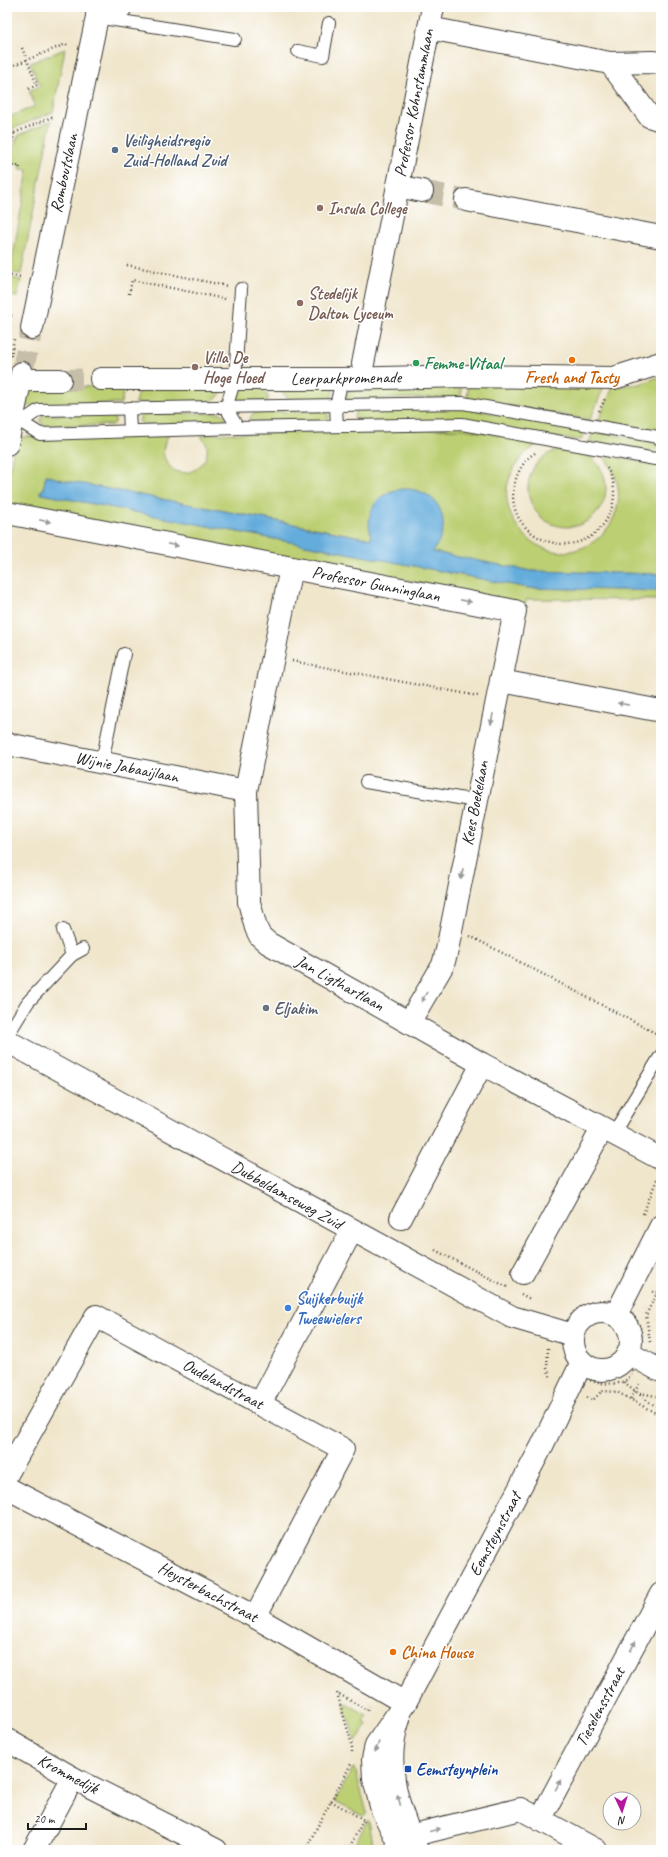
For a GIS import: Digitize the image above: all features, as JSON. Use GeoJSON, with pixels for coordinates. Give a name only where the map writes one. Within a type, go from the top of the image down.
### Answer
{"type":"FeatureCollection","features":[{"type":"Feature","properties":{"kind":"street"},"geometry":{"type":"LineString","coordinates":[[97,12],[121,7]]}},
{"type":"Feature","properties":{"kind":"street","name":"Professor Kohnstammlaan"},"geometry":{"type":"LineString","coordinates":[[364,364],[433,7]]}},
{"type":"Feature","properties":{"kind":"street","name":"Romboutslaan"},"geometry":{"type":"LineString","coordinates":[[23,333],[97,12]]}},
{"type":"Feature","properties":{"kind":"street"},"geometry":{"type":"LineString","coordinates":[[429,28],[610,63],[661,63]]}},
{"type":"Feature","properties":{"kind":"street"},"geometry":{"type":"LineString","coordinates":[[610,63],[649,116],[661,120]]}},
{"type":"Feature","properties":{"kind":"street"},"geometry":{"type":"LineString","coordinates":[[398,186],[422,191]]}},
{"type":"Feature","properties":{"kind":"street"},"geometry":{"type":"LineString","coordinates":[[466,200],[661,237]]}},
{"type":"Feature","properties":{"kind":"street","name":"Leerparkpromenade"},"geometry":{"type":"LineString","coordinates":[[101,379],[342,379],[465,376],[614,378],[661,363]]}},
{"type":"Feature","properties":{"kind":"street"},"geometry":{"type":"LineString","coordinates":[[7,444],[16,422],[22,377],[60,380]]}},
{"type":"Feature","properties":{"kind":"street","name":"Professor Gunninglaan"},"geometry":{"type":"LineString","coordinates":[[7,513],[515,611],[499,690]]}},
{"type":"Feature","properties":{"kind":"street"},"geometry":{"type":"LineString","coordinates":[[246,791],[291,568]]}},
{"type":"Feature","properties":{"kind":"street"},"geometry":{"type":"LineString","coordinates":[[499,690],[661,711]]}},
{"type":"Feature","properties":{"kind":"street","name":"Kees Boekelaan"},"geometry":{"type":"LineString","coordinates":[[410,1021],[442,965],[499,690]]}},
{"type":"Feature","properties":{"kind":"street","name":"Wijnie Jabaaijlaan"},"geometry":{"type":"LineString","coordinates":[[7,744],[246,791]]}},
{"type":"Feature","properties":{"kind":"street","name":"Jan Ligthartlaan"},"geometry":{"type":"LineString","coordinates":[[246,791],[249,902],[251,913],[260,936],[268,943],[410,1021],[482,1064],[661,1160]]}},
{"type":"Feature","properties":{"kind":"street","name":"Dubbeldamseweg Zuid"},"geometry":{"type":"LineString","coordinates":[[8,1044],[512,1317],[568,1333]]}},
{"type":"Feature","properties":{"kind":"street"},"geometry":{"type":"LineString","coordinates":[[400,1218],[482,1064]]}},
{"type":"Feature","properties":{"kind":"street"},"geometry":{"type":"LineString","coordinates":[[523,1273],[608,1132]]}},
{"type":"Feature","properties":{"kind":"street"},"geometry":{"type":"LineString","coordinates":[[661,1226],[619,1310],[630,1331],[634,1356],[661,1371]]}},
{"type":"Feature","properties":{"kind":"street"},"geometry":{"type":"LineString","coordinates":[[260,1404],[352,1230]]}},
{"type":"Feature","properties":{"kind":"street"},"geometry":{"type":"LineString","coordinates":[[619,1310],[590,1314],[568,1333],[574,1350],[576,1375],[594,1369],[608,1369],[634,1356]]}},
{"type":"Feature","properties":{"kind":"street","name":"Oudelandstraat"},"geometry":{"type":"LineString","coordinates":[[7,1474],[96,1316],[343,1449],[255,1617]]}},
{"type":"Feature","properties":{"kind":"street","name":"Eemsteynstraat"},"geometry":{"type":"LineString","coordinates":[[405,1703],[542,1446],[576,1375]]}},
{"type":"Feature","properties":{"kind":"street","name":"Heysterbachstraat"},"geometry":{"type":"LineString","coordinates":[[7,1488],[255,1617],[405,1703]]}},
{"type":"Feature","properties":{"kind":"street","name":"Tieselensstraat"},"geometry":{"type":"LineString","coordinates":[[540,1820],[661,1594]]}},
{"type":"Feature","properties":{"kind":"street"},"geometry":{"type":"LineString","coordinates":[[405,1703],[396,1727],[391,1764],[407,1844],[521,1809],[596,1850]]}},
{"type":"Feature","properties":{"kind":"street","name":"Krommedijk"},"geometry":{"type":"LineString","coordinates":[[7,1740],[183,1842],[216,1850]]}},
{"type":"Feature","properties":{"kind":"street"},"geometry":{"type":"LineString","coordinates":[[34,1850],[73,1778]]}},
{"type":"Feature","properties":{"kind":"lane"},"geometry":{"type":"LineString","coordinates":[[97,12],[236,39]]}},
{"type":"Feature","properties":{"kind":"lane"},"geometry":{"type":"LineString","coordinates":[[298,52],[323,56],[329,23]]}},
{"type":"Feature","properties":{"kind":"lane"},"geometry":{"type":"LineString","coordinates":[[238,428],[226,408],[235,379],[241,288]]}},
{"type":"Feature","properties":{"kind":"lane"},"geometry":{"type":"LineString","coordinates":[[337,426],[336,406],[342,379],[364,364]]}},
{"type":"Feature","properties":{"kind":"lane"},"geometry":{"type":"LineString","coordinates":[[16,422],[39,410],[463,403],[658,437],[661,440]]}},
{"type":"Feature","properties":{"kind":"lane"},"geometry":{"type":"LineString","coordinates":[[129,408],[130,431]]}},
{"type":"Feature","properties":{"kind":"lane"},"geometry":{"type":"LineString","coordinates":[[16,422],[40,434],[238,428],[462,424],[654,459],[661,456]]}},
{"type":"Feature","properties":{"kind":"lane"},"geometry":{"type":"LineString","coordinates":[[584,446],[592,426]]}},
{"type":"Feature","properties":{"kind":"lane"},"geometry":{"type":"LineString","coordinates":[[102,762],[124,654]]}},
{"type":"Feature","properties":{"kind":"lane"},"geometry":{"type":"LineString","coordinates":[[366,782],[476,801]]}},
{"type":"Feature","properties":{"kind":"lane"},"geometry":{"type":"LineString","coordinates":[[63,930],[72,956]]}},
{"type":"Feature","properties":{"kind":"lane"},"geometry":{"type":"LineString","coordinates":[[8,1044],[28,1002],[72,956],[83,949]]}},
{"type":"Feature","properties":{"kind":"lane"},"geometry":{"type":"LineString","coordinates":[[608,1132],[661,1055]]}},
{"type":"Feature","properties":{"kind":"path"},"geometry":{"type":"LineString","coordinates":[[7,68],[66,44],[69,46],[68,54]]}},
{"type":"Feature","properties":{"kind":"path"},"geometry":{"type":"LineString","coordinates":[[22,48],[36,85],[28,89]]}},
{"type":"Feature","properties":{"kind":"path"},"geometry":{"type":"LineString","coordinates":[[54,126],[57,111]]}},
{"type":"Feature","properties":{"kind":"path"},"geometry":{"type":"LineString","coordinates":[[7,136],[52,117]]}},
{"type":"Feature","properties":{"kind":"path"},"geometry":{"type":"LineString","coordinates":[[14,133],[8,166],[20,166],[20,169]]}},
{"type":"Feature","properties":{"kind":"path"},"geometry":{"type":"LineString","coordinates":[[126,265],[241,288]]}},
{"type":"Feature","properties":{"kind":"path"},"geometry":{"type":"LineString","coordinates":[[129,294],[132,280],[240,302]]}},
{"type":"Feature","properties":{"kind":"path"},"geometry":{"type":"LineString","coordinates":[[22,377],[10,366],[23,333]]}},
{"type":"Feature","properties":{"kind":"path"},"geometry":{"type":"LineString","coordinates":[[592,426],[614,378]]}},
{"type":"Feature","properties":{"kind":"path"},"geometry":{"type":"LineString","coordinates":[[557,441],[531,455],[520,469],[514,485],[514,503],[519,519],[531,533],[546,542],[563,545],[581,542],[596,533],[608,520],[614,503],[614,486],[608,469],[597,455],[584,446]]}},
{"type":"Feature","properties":{"kind":"path"},"geometry":{"type":"LineString","coordinates":[[273,657],[499,690]]}},
{"type":"Feature","properties":{"kind":"path"},"geometry":{"type":"LineString","coordinates":[[451,927],[661,1036]]}},
{"type":"Feature","properties":{"kind":"path"},"geometry":{"type":"LineString","coordinates":[[657,1293],[661,1286]]}},
{"type":"Feature","properties":{"kind":"path"},"geometry":{"type":"LineString","coordinates":[[548,1349],[547,1368],[550,1378],[576,1375],[599,1384],[624,1382],[630,1378],[634,1356],[643,1348],[643,1337],[640,1328],[630,1310],[619,1310],[604,1300],[593,1301],[582,1306],[572,1314],[563,1348],[566,1358],[576,1375],[593,1400],[602,1391],[617,1392],[661,1416]]}},
{"type":"Feature","properties":{"kind":"path"},"geometry":{"type":"LineString","coordinates":[[624,1382],[649,1402],[661,1409]]}},
{"type":"Feature","properties":{"kind":"path"},"geometry":{"type":"LineString","coordinates":[[631,1399],[636,1391]]}},
{"type":"Feature","properties":{"kind":"path"},"geometry":{"type":"LineString","coordinates":[[639,1393],[661,1397]]}},
{"type":"Feature","properties":{"kind":"path"},"geometry":{"type":"LineString","coordinates":[[305,1850],[353,1762],[352,1745],[337,1693],[367,1710],[379,1688]]}},
{"type":"Feature","properties":{"kind":"path"},"geometry":{"type":"LineString","coordinates":[[353,1762],[357,1763]]}},
{"type":"Feature","properties":{"kind":"path"},"geometry":{"type":"LineString","coordinates":[[348,1850],[364,1820]]}},
{"type":"Feature","properties":{"kind":"green space"},"geometry":{"type":"Polygon","coordinates":[[[65,49],[53,112],[7,131],[7,118],[35,106],[29,91],[40,86],[30,63],[65,49]]]}},
{"type":"Feature","properties":{"kind":"green space"},"geometry":{"type":"Polygon","coordinates":[[[51,121],[21,274],[10,273],[28,170],[20,169],[21,165],[12,163],[16,140],[19,135],[51,121]]]}},
{"type":"Feature","properties":{"kind":"green space"},"geometry":{"type":"Polygon","coordinates":[[[7,277],[21,280],[17,297],[7,295],[7,277]]]}},
{"type":"Feature","properties":{"kind":"green space"},"geometry":{"type":"Polygon","coordinates":[[[661,376],[661,433],[598,421],[613,387],[640,384],[661,376]]]}},
{"type":"Feature","properties":{"kind":"green space"},"geometry":{"type":"Polygon","coordinates":[[[349,382],[461,382],[461,396],[346,400],[349,382]]]}},
{"type":"Feature","properties":{"kind":"green space"},"geometry":{"type":"Polygon","coordinates":[[[468,382],[602,387],[603,389],[590,420],[467,398],[468,382]]]}},
{"type":"Feature","properties":{"kind":"green space"},"geometry":{"type":"Polygon","coordinates":[[[335,383],[331,400],[290,401],[275,384],[335,383]]]}},
{"type":"Feature","properties":{"kind":"green space"},"geometry":{"type":"Polygon","coordinates":[[[257,384],[268,396],[268,401],[232,402],[245,385],[257,384]]]}},
{"type":"Feature","properties":{"kind":"green space"},"geometry":{"type":"Polygon","coordinates":[[[227,385],[217,398],[211,402],[135,403],[139,386],[227,385]]]}},
{"type":"Feature","properties":{"kind":"green space"},"geometry":{"type":"Polygon","coordinates":[[[125,386],[121,403],[21,406],[24,388],[125,386]]]}},
{"type":"Feature","properties":{"kind":"green space"},"geometry":{"type":"Polygon","coordinates":[[[462,408],[586,429],[581,440],[357,421],[354,415],[357,409],[462,408]]]}},
{"type":"Feature","properties":{"kind":"green space"},"geometry":{"type":"Polygon","coordinates":[[[326,411],[329,417],[326,421],[252,422],[250,418],[254,412],[326,411]]]}},
{"type":"Feature","properties":{"kind":"green space"},"geometry":{"type":"Polygon","coordinates":[[[221,413],[226,417],[225,421],[221,423],[143,425],[139,421],[142,414],[221,413]]]}},
{"type":"Feature","properties":{"kind":"green space"},"geometry":{"type":"Polygon","coordinates":[[[111,414],[115,419],[115,423],[112,425],[44,426],[40,421],[43,415],[111,414]]]}},
{"type":"Feature","properties":{"kind":"green space"},"geometry":{"type":"Polygon","coordinates":[[[463,429],[541,443],[523,455],[511,473],[507,487],[509,510],[513,520],[520,530],[539,546],[561,552],[581,548],[599,538],[612,521],[618,501],[616,478],[602,455],[661,465],[661,574],[531,571],[433,552],[370,532],[372,539],[62,480],[46,475],[43,490],[40,491],[42,494],[528,588],[661,591],[661,600],[527,599],[525,604],[7,505],[7,484],[16,437],[169,435],[164,445],[164,458],[175,471],[183,473],[192,471],[204,460],[207,452],[206,444],[200,436],[208,434],[463,429]]]}},
{"type":"Feature","properties":{"kind":"green space"},"geometry":{"type":"Polygon","coordinates":[[[594,431],[653,442],[656,444],[657,448],[653,453],[589,442],[594,431]]]}},
{"type":"Feature","properties":{"kind":"green space"},"geometry":{"type":"Polygon","coordinates":[[[567,449],[582,452],[594,461],[603,473],[606,488],[603,503],[594,515],[582,524],[567,527],[552,524],[540,515],[531,503],[528,488],[531,473],[540,461],[552,452],[567,449]]]}},
{"type":"Feature","properties":{"kind":"green space"},"geometry":{"type":"Polygon","coordinates":[[[346,1703],[367,1715],[363,1721],[367,1724],[356,1742],[344,1706],[346,1703]]]}},
{"type":"Feature","properties":{"kind":"green space"},"geometry":{"type":"Polygon","coordinates":[[[353,1768],[355,1768],[367,1813],[363,1816],[335,1802],[353,1768]]]}},
{"type":"Feature","properties":{"kind":"green space"},"geometry":{"type":"Polygon","coordinates":[[[367,1821],[369,1821],[374,1850],[352,1850],[367,1821]]]}},
{"type":"Feature","properties":{"kind":"water"},"geometry":{"type":"Polygon","coordinates":[[[46,475],[62,480],[371,539],[369,524],[373,508],[382,497],[394,490],[408,489],[422,492],[434,500],[441,512],[443,529],[433,552],[531,571],[661,574],[661,591],[528,588],[41,494],[40,491],[43,490],[46,475]]]}},
{"type":"Feature","properties":{"kind":"tunnel"},"geometry":{"type":"LineString","coordinates":[[422,191],[466,200]]}},
{"type":"Feature","properties":{"kind":"tunnel"},"geometry":{"type":"LineString","coordinates":[[22,373],[32,328]]}},
{"type":"Feature","properties":{"kind":"tunnel"},"geometry":{"type":"LineString","coordinates":[[60,380],[101,379]]}},
{"type":"Feature","properties":{"kind":"place","name":"Veiligheidsregio Zuid-Holland Zuid"},"geometry":{"type":"Point","coordinates":[115,150]}},
{"type":"Feature","properties":{"kind":"place","name":"Insula College"},"geometry":{"type":"Point","coordinates":[320,208]}},
{"type":"Feature","properties":{"kind":"place","name":"Stedelijk Dalton Lyceum"},"geometry":{"type":"Point","coordinates":[300,303]}},
{"type":"Feature","properties":{"kind":"place","name":"Fresh and Tasty"},"geometry":{"type":"Point","coordinates":[572,360]}},
{"type":"Feature","properties":{"kind":"place","name":"Femme Vitaal"},"geometry":{"type":"Point","coordinates":[416,363]}},
{"type":"Feature","properties":{"kind":"place","name":"Villa De Hoge Hoed"},"geometry":{"type":"Point","coordinates":[195,367]}},
{"type":"Feature","properties":{"kind":"place","name":"Eljakim"},"geometry":{"type":"Point","coordinates":[266,1008]}},
{"type":"Feature","properties":{"kind":"place","name":"Suijkerbuijk Tweewielers"},"geometry":{"type":"Point","coordinates":[288,1308]}},
{"type":"Feature","properties":{"kind":"place","name":"China House"},"geometry":{"type":"Point","coordinates":[393,1652]}},
{"type":"Feature","properties":{"kind":"place","name":"Eemsteynplein"},"geometry":{"type":"Point","coordinates":[408,1769]}}]}
